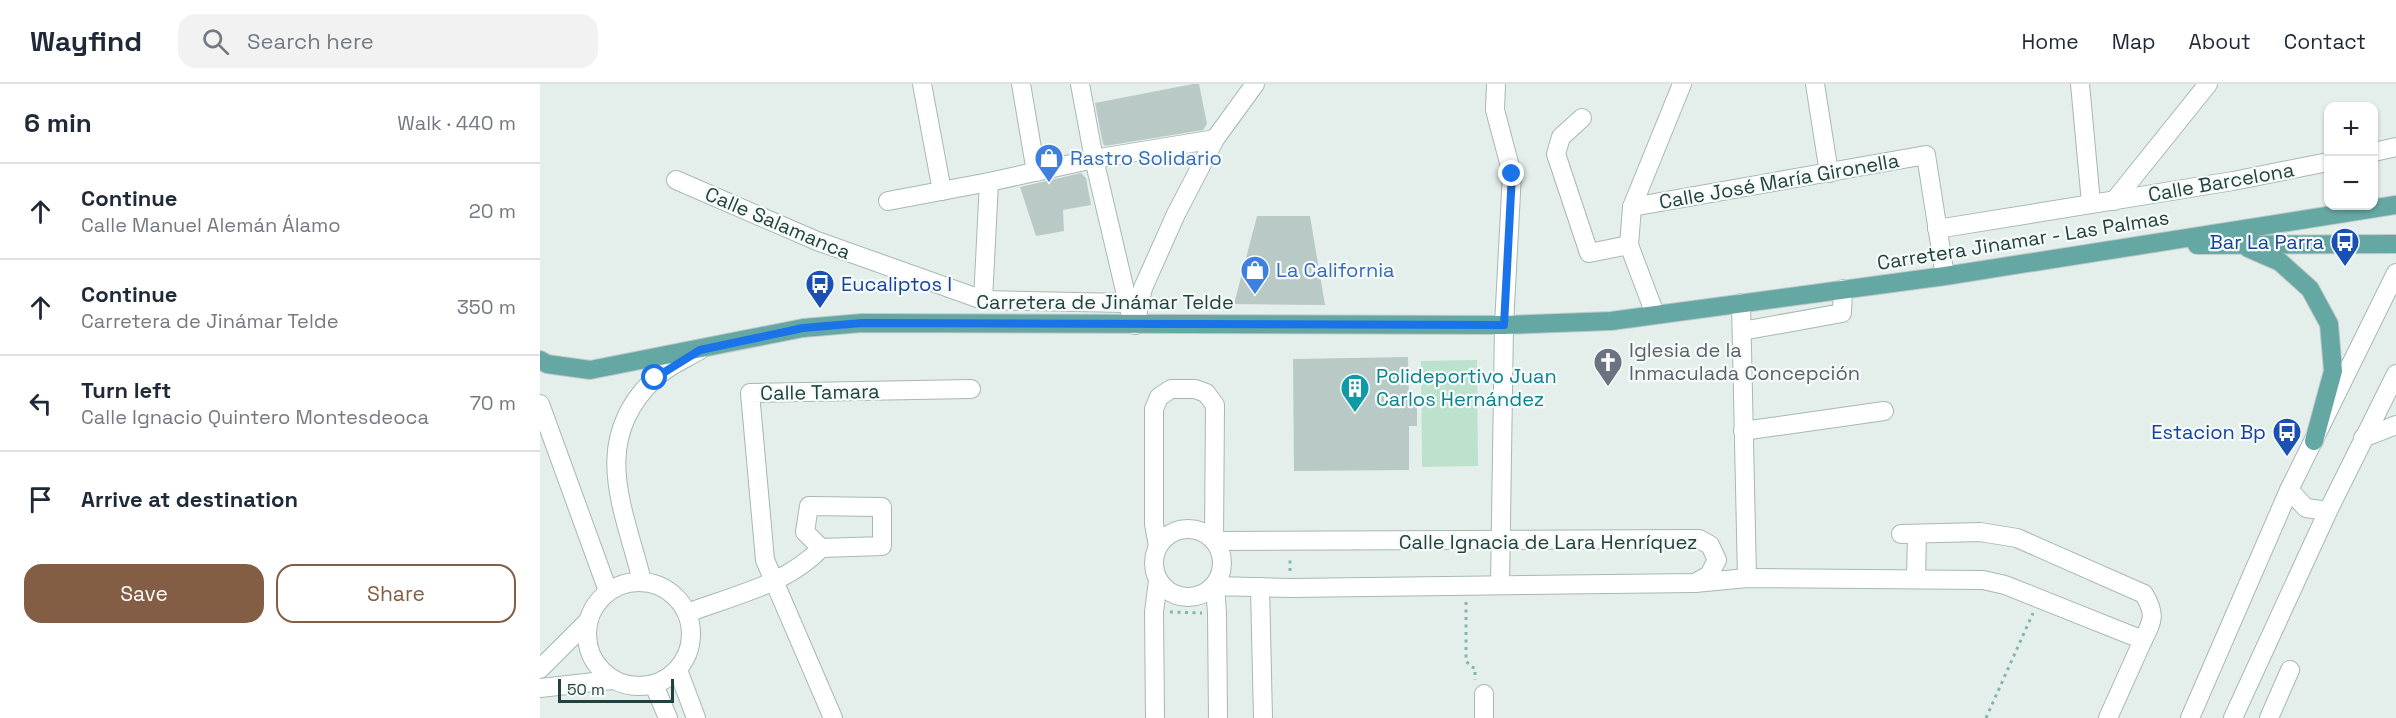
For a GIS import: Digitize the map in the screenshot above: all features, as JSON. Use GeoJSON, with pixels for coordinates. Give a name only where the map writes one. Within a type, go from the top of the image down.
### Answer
{"type":"FeatureCollection","features":[{"type":"Feature","properties":{"kind":"main road","name":"Carretera Jinamar - Las Palmas"},"geometry":{"type":"LineString","coordinates":[[1655,314],[1946,276],[2396,205]]}},
{"type":"Feature","properties":{"kind":"main road"},"geometry":{"type":"LineString","coordinates":[[2142,244],[2396,244]]}},
{"type":"Feature","properties":{"kind":"main road"},"geometry":{"type":"LineString","coordinates":[[2241,245],[2280,262],[2310,289],[2329,324],[2333,371],[2314,441]]}},
{"type":"Feature","properties":{"kind":"main road","name":"Carretera de Jinámar Telde"},"geometry":{"type":"LineString","coordinates":[[540,360],[547,364],[590,370],[803,328],[862,323],[1504,325],[1601,321],[1655,314]]}},
{"type":"Feature","properties":{"kind":"street"},"geometry":{"type":"LineString","coordinates":[[922,84],[942,191]]}},
{"type":"Feature","properties":{"kind":"street"},"geometry":{"type":"LineString","coordinates":[[1020,84],[1036,172]]}},
{"type":"Feature","properties":{"kind":"street"},"geometry":{"type":"LineString","coordinates":[[1080,84],[1126,303],[1135,325]]}},
{"type":"Feature","properties":{"kind":"street"},"geometry":{"type":"LineString","coordinates":[[1135,325],[1143,288],[1176,214],[1215,139],[1255,84]]}},
{"type":"Feature","properties":{"kind":"street"},"geometry":{"type":"LineString","coordinates":[[1496,84],[1495,110],[1512,174],[1504,325],[1500,585]]}},
{"type":"Feature","properties":{"kind":"street"},"geometry":{"type":"LineString","coordinates":[[1655,314],[1629,245],[1632,207],[1682,84]]}},
{"type":"Feature","properties":{"kind":"street"},"geometry":{"type":"LineString","coordinates":[[1815,84],[1829,173]]}},
{"type":"Feature","properties":{"kind":"street"},"geometry":{"type":"LineString","coordinates":[[2080,84],[2091,203]]}},
{"type":"Feature","properties":{"kind":"street","name":"Calle Barcelona"},"geometry":{"type":"LineString","coordinates":[[2114,201],[2208,84]]}},
{"type":"Feature","properties":{"kind":"street"},"geometry":{"type":"LineString","coordinates":[[1582,118],[1561,137],[1556,154],[1589,253],[1629,245]]}},
{"type":"Feature","properties":{"kind":"street"},"geometry":{"type":"LineString","coordinates":[[888,201],[1094,159],[1215,139]]}},
{"type":"Feature","properties":{"kind":"street"},"geometry":{"type":"LineString","coordinates":[[2378,151],[2396,147]]}},
{"type":"Feature","properties":{"kind":"street","name":"Calle José María Gironella"},"geometry":{"type":"LineString","coordinates":[[1632,207],[1926,155],[1937,229]]}},
{"type":"Feature","properties":{"kind":"street","name":"Calle Barcelona"},"geometry":{"type":"LineString","coordinates":[[1937,229],[2233,181],[2324,163]]}},
{"type":"Feature","properties":{"kind":"street","name":"Calle Salamanca"},"geometry":{"type":"LineString","coordinates":[[676,180],[817,241],[983,300],[1126,303]]}},
{"type":"Feature","properties":{"kind":"street"},"geometry":{"type":"LineString","coordinates":[[983,300],[989,182]]}},
{"type":"Feature","properties":{"kind":"street"},"geometry":{"type":"LineString","coordinates":[[1937,229],[1946,276]]}},
{"type":"Feature","properties":{"kind":"street"},"geometry":{"type":"LineString","coordinates":[[2190,718],[2289,490],[2391,292],[2396,273]]}},
{"type":"Feature","properties":{"kind":"street"},"geometry":{"type":"LineString","coordinates":[[1742,331],[1842,313],[1843,290]]}},
{"type":"Feature","properties":{"kind":"street"},"geometry":{"type":"LineString","coordinates":[[1741,303],[1747,578]]}},
{"type":"Feature","properties":{"kind":"street"},"geometry":{"type":"LineString","coordinates":[[642,581],[616,486],[615,451],[629,408],[655,378],[700,350]]}},
{"type":"Feature","properties":{"kind":"street"},"geometry":{"type":"LineString","coordinates":[[2234,718],[2328,511],[2396,374]]}},
{"type":"Feature","properties":{"kind":"street","name":"Calle Tamara"},"geometry":{"type":"LineString","coordinates":[[833,718],[765,560],[750,393],[971,389]]}},
{"type":"Feature","properties":{"kind":"street"},"geometry":{"type":"LineString","coordinates":[[1158,546],[1154,524],[1154,409],[1159,396],[1171,389],[1195,389],[1206,393],[1215,405],[1214,541]]}},
{"type":"Feature","properties":{"kind":"street"},"geometry":{"type":"LineString","coordinates":[[540,404],[608,591]]}},
{"type":"Feature","properties":{"kind":"street"},"geometry":{"type":"LineString","coordinates":[[1743,431],[1884,411]]}},
{"type":"Feature","properties":{"kind":"street"},"geometry":{"type":"LineString","coordinates":[[2363,438],[2396,425]]}},
{"type":"Feature","properties":{"kind":"street"},"geometry":{"type":"LineString","coordinates":[[2289,490],[2306,508],[2328,511]]}},
{"type":"Feature","properties":{"kind":"street"},"geometry":{"type":"LineString","coordinates":[[1185,529],[1201,531],[1214,541],[1222,555],[1222,572],[1215,586],[1201,596],[1185,598],[1169,593],[1158,581],[1154,569],[1154,557],[1158,546],[1170,534],[1185,529]]}},
{"type":"Feature","properties":{"kind":"street"},"geometry":{"type":"LineString","coordinates":[[1916,579],[1909,534],[1980,532],[2017,538],[2144,594],[2151,607],[2152,622],[2108,718]]}},
{"type":"Feature","properties":{"kind":"street","name":"Calle Ignacia de Lara Henríquez"},"geometry":{"type":"LineString","coordinates":[[1214,541],[1699,538],[1710,545],[1717,560],[1709,575],[1695,584]]}},
{"type":"Feature","properties":{"kind":"street"},"geometry":{"type":"LineString","coordinates":[[687,613],[773,581],[808,562],[821,548]]}},
{"type":"Feature","properties":{"kind":"street"},"geometry":{"type":"LineString","coordinates":[[1717,560],[1747,578]]}},
{"type":"Feature","properties":{"kind":"street"},"geometry":{"type":"LineString","coordinates":[[1215,586],[1290,588],[1695,584],[1747,578],[1983,580],[2005,585],[2143,640]]}},
{"type":"Feature","properties":{"kind":"street"},"geometry":{"type":"LineString","coordinates":[[642,581],[661,586],[676,597],[687,613],[691,628],[691,643],[686,658],[678,670],[654,685],[632,687],[612,680],[599,669],[590,654],[586,638],[588,621],[595,604],[608,591],[624,583],[642,581]]}},
{"type":"Feature","properties":{"kind":"street"},"geometry":{"type":"LineString","coordinates":[[1155,718],[1154,612],[1158,581]]}},
{"type":"Feature","properties":{"kind":"street"},"geometry":{"type":"LineString","coordinates":[[1215,586],[1218,718]]}},
{"type":"Feature","properties":{"kind":"street"},"geometry":{"type":"LineString","coordinates":[[1260,587],[1263,718]]}},
{"type":"Feature","properties":{"kind":"street"},"geometry":{"type":"LineString","coordinates":[[540,669],[588,621]]}},
{"type":"Feature","properties":{"kind":"street"},"geometry":{"type":"LineString","coordinates":[[678,670],[696,718]]}},
{"type":"Feature","properties":{"kind":"street"},"geometry":{"type":"LineString","coordinates":[[2269,718],[2290,670]]}},
{"type":"Feature","properties":{"kind":"street"},"geometry":{"type":"LineString","coordinates":[[540,688],[612,680]]}},
{"type":"Feature","properties":{"kind":"street"},"geometry":{"type":"LineString","coordinates":[[654,685],[668,718]]}},
{"type":"Feature","properties":{"kind":"street"},"geometry":{"type":"LineString","coordinates":[[1484,694],[1484,718]]}},
{"type":"Feature","properties":{"kind":"path"},"geometry":{"type":"LineString","coordinates":[[1290,541],[1290,588]]}},
{"type":"Feature","properties":{"kind":"path"},"geometry":{"type":"LineString","coordinates":[[1466,585],[1466,661],[1470,667],[1475,668],[1475,682],[1484,694]]}},
{"type":"Feature","properties":{"kind":"path"},"geometry":{"type":"LineString","coordinates":[[1986,718],[2039,598]]}},
{"type":"Feature","properties":{"kind":"green space"},"geometry":{"type":"Polygon","coordinates":[[[1477,360],[1478,466],[1422,467],[1421,361],[1477,360]]]}},
{"type":"Feature","properties":{"kind":"building"},"geometry":{"type":"Polygon","coordinates":[[[1199,84],[1207,124],[1203,130],[1105,146],[1103,144],[1095,103],[1199,84]]]}},
{"type":"Feature","properties":{"kind":"building"},"geometry":{"type":"Polygon","coordinates":[[[1081,173],[1086,178],[1091,205],[1063,210],[1064,231],[1036,236],[1020,187],[1081,173]]]}},
{"type":"Feature","properties":{"kind":"building"},"geometry":{"type":"Polygon","coordinates":[[[1257,216],[1310,216],[1325,305],[1234,304],[1257,216]]]}},
{"type":"Feature","properties":{"kind":"building","name":"Polideportivo Juan Carlos Hernández"},"geometry":{"type":"Polygon","coordinates":[[[1408,357],[1409,400],[1417,400],[1417,426],[1409,426],[1409,470],[1294,471],[1293,359],[1408,357]]]}},
{"type":"Feature","properties":{"kind":"place","name":"Rastro Solidario"},"geometry":{"type":"Point","coordinates":[1049,184]}},
{"type":"Feature","properties":{"kind":"place","name":"Bar La Parra"},"geometry":{"type":"Point","coordinates":[2345,268]}},
{"type":"Feature","properties":{"kind":"place","name":"La California"},"geometry":{"type":"Point","coordinates":[1255,296]}},
{"type":"Feature","properties":{"kind":"place","name":"Eucaliptos I"},"geometry":{"type":"Point","coordinates":[820,310]}},
{"type":"Feature","properties":{"kind":"place","name":"Iglesia de la Inmaculada Concepción"},"geometry":{"type":"Point","coordinates":[1608,388]}},
{"type":"Feature","properties":{"kind":"place","name":"Polideportivo Juan Carlos Hernández"},"geometry":{"type":"Point","coordinates":[1355,414]}},
{"type":"Feature","properties":{"kind":"place","name":"Estacion Bp"},"geometry":{"type":"Point","coordinates":[2287,458]}},
{"type":"Feature","properties":{"kind":"route"},"geometry":{"type":"LineString","coordinates":[[655,378],[700,350],[803,328],[862,323],[1504,325],[1512,174]]}}]}
